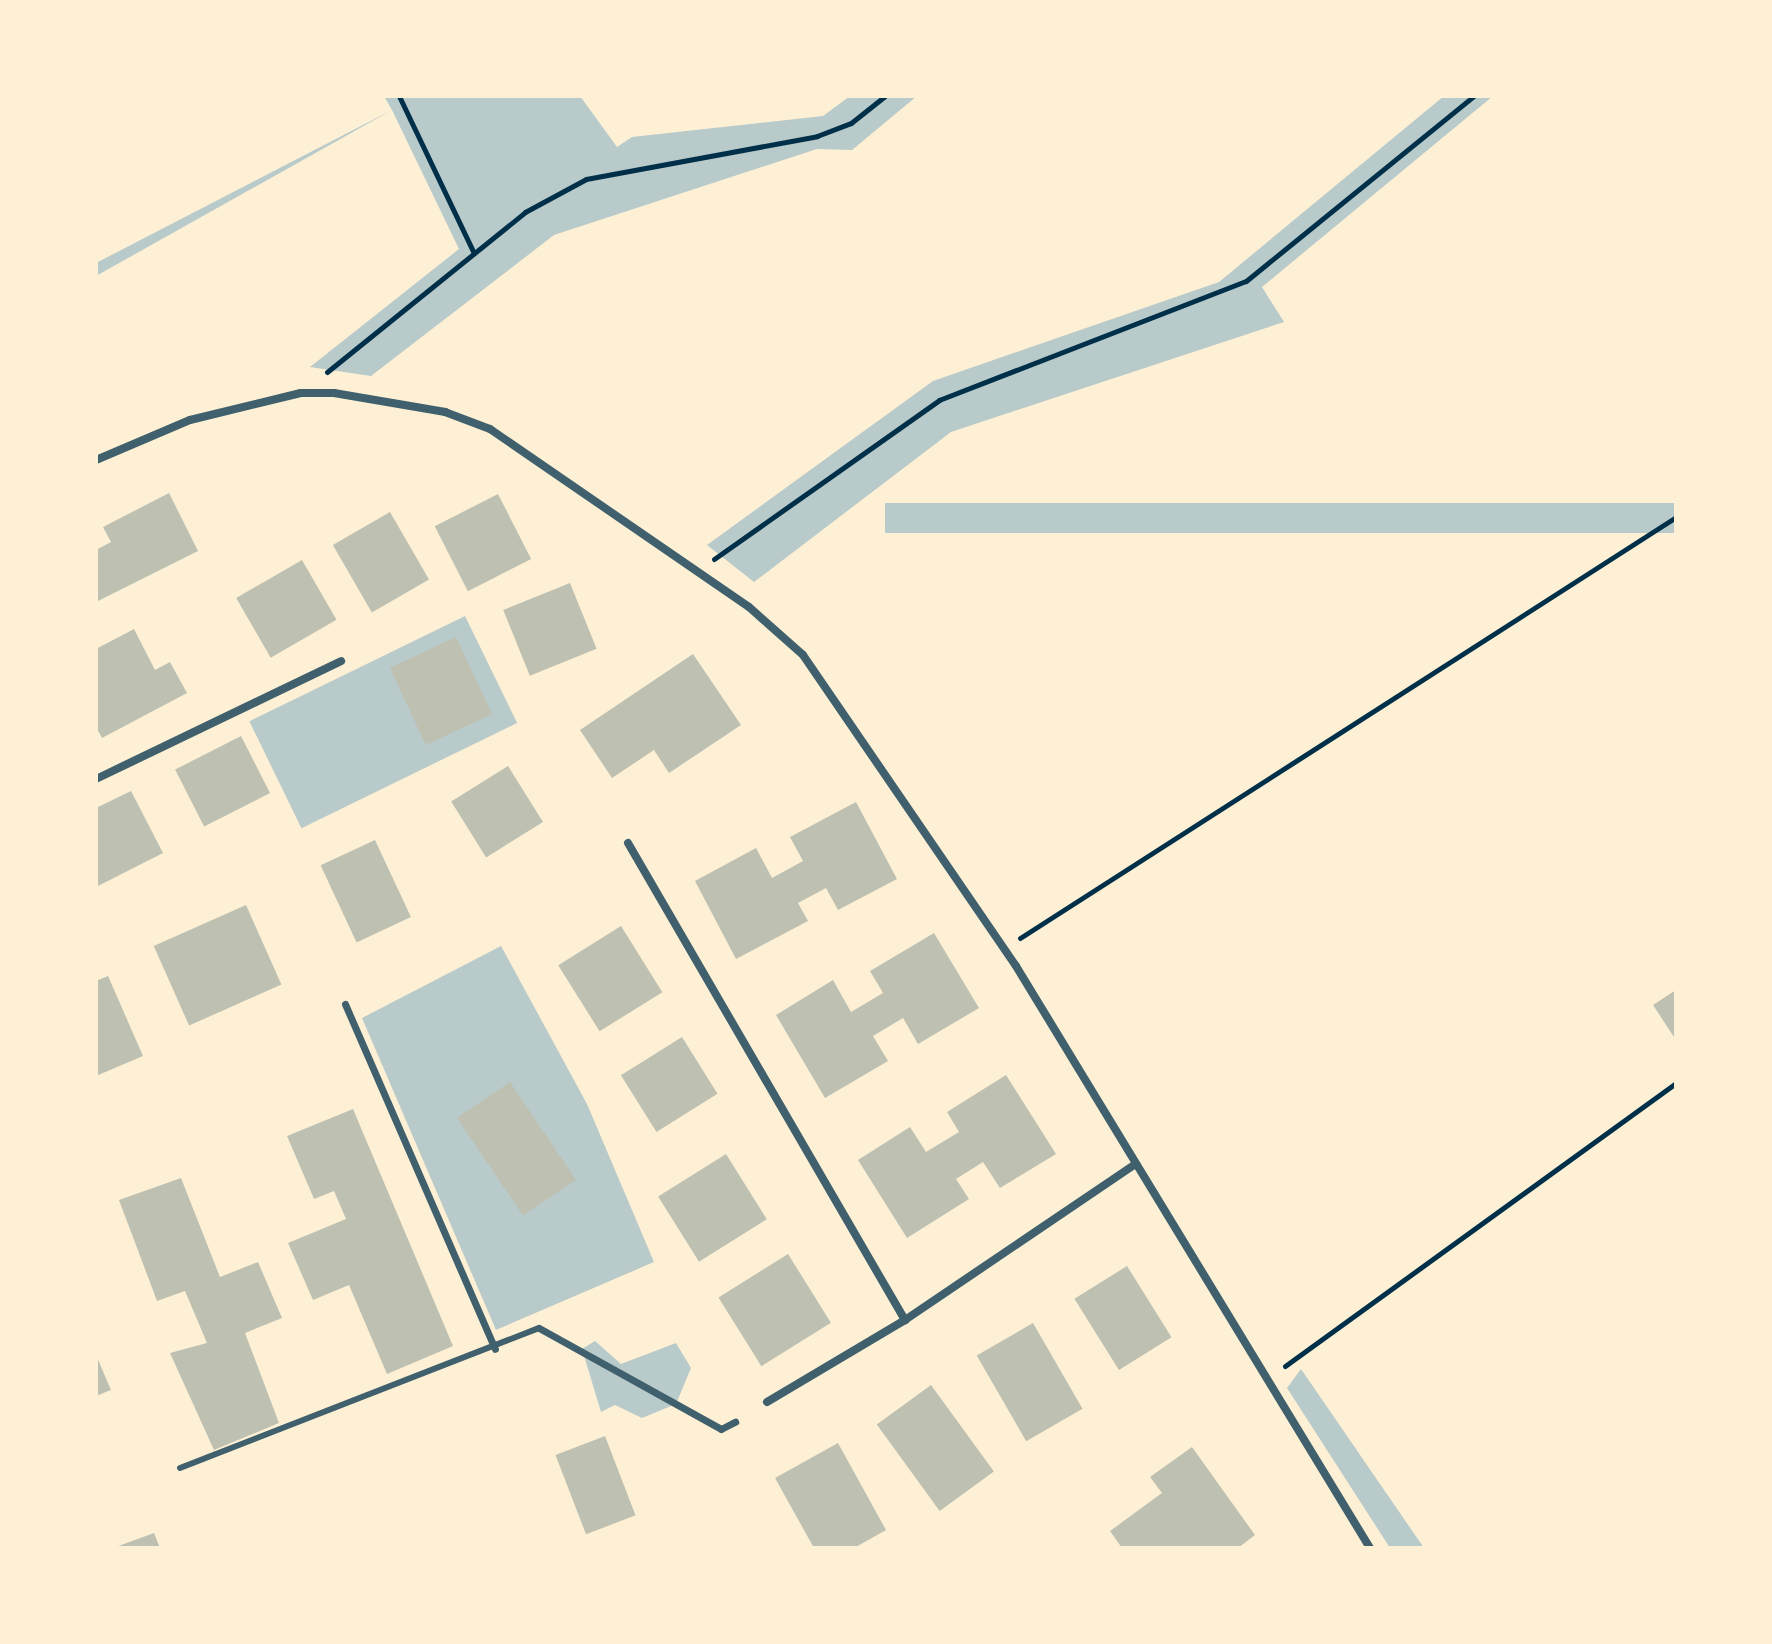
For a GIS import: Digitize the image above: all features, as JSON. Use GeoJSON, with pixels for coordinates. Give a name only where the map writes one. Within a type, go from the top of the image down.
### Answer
{"type":"FeatureCollection","features":[{"type":"Feature","properties":{"kind":"street"},"geometry":{"type":"LineString","coordinates":[[96,460],[190,420],[301,393],[334,393],[445,412],[490,429],[749,607],[803,655],[1016,966],[1134,1165],[1370,1548]]}},
{"type":"Feature","properties":{"kind":"street"},"geometry":{"type":"LineString","coordinates":[[96,779],[341,661]]}},
{"type":"Feature","properties":{"kind":"street"},"geometry":{"type":"LineString","coordinates":[[628,843],[905,1320]]}},
{"type":"Feature","properties":{"kind":"street"},"geometry":{"type":"LineString","coordinates":[[345,1004],[495,1349]]}},
{"type":"Feature","properties":{"kind":"street"},"geometry":{"type":"LineString","coordinates":[[767,1402],[905,1320],[1134,1165]]}},
{"type":"Feature","properties":{"kind":"street"},"geometry":{"type":"LineString","coordinates":[[539,1328],[721,1429],[735,1422]]}},
{"type":"Feature","properties":{"kind":"lane"},"geometry":{"type":"LineString","coordinates":[[180,1468],[495,1349],[539,1328]]}},
{"type":"Feature","properties":{"kind":"path"},"geometry":{"type":"LineString","coordinates":[[399,96],[474,253]]}},
{"type":"Feature","properties":{"kind":"path"},"geometry":{"type":"LineString","coordinates":[[301,393],[525,212],[586,179],[817,136],[851,123],[885,96]]}},
{"type":"Feature","properties":{"kind":"path"},"geometry":{"type":"LineString","coordinates":[[720,556],[939,400],[1246,281],[1474,96]]}},
{"type":"Feature","properties":{"kind":"path"},"geometry":{"type":"LineString","coordinates":[[1017,940],[1676,517]]}},
{"type":"Feature","properties":{"kind":"path"},"geometry":{"type":"LineString","coordinates":[[1276,1372],[1676,1083]]}},
{"type":"Feature","properties":{"kind":"shaded area"},"geometry":{"type":"Polygon","coordinates":[[[384,96],[580,96],[617,147],[632,137],[823,116],[850,96],[917,96],[852,150],[817,149],[554,235],[371,376],[310,367],[459,249],[384,96]]]}},
{"type":"Feature","properties":{"kind":"shaded area"},"geometry":{"type":"Polygon","coordinates":[[[1444,96],[1493,96],[1262,287],[1284,322],[951,432],[754,582],[707,545],[933,381],[1219,282],[1444,96]]]}},
{"type":"Feature","properties":{"kind":"shaded area"},"geometry":{"type":"Polygon","coordinates":[[[392,110],[96,276],[96,263],[392,110]]]}},
{"type":"Feature","properties":{"kind":"shaded area"},"geometry":{"type":"Polygon","coordinates":[[[885,503],[1676,503],[1676,533],[885,533],[885,503]]]}},
{"type":"Feature","properties":{"kind":"shaded area"},"geometry":{"type":"Polygon","coordinates":[[[465,616],[517,723],[301,828],[249,721],[465,616]]]}},
{"type":"Feature","properties":{"kind":"shaded area"},"geometry":{"type":"Polygon","coordinates":[[[501,946],[587,1104],[654,1262],[496,1330],[362,1018],[501,946]]]}},
{"type":"Feature","properties":{"kind":"shaded area"},"geometry":{"type":"Polygon","coordinates":[[[595,1341],[621,1364],[676,1343],[691,1368],[676,1404],[642,1418],[615,1405],[601,1412],[582,1349],[595,1341]]]}},
{"type":"Feature","properties":{"kind":"shaded area"},"geometry":{"type":"Polygon","coordinates":[[[1301,1369],[1424,1548],[1390,1548],[1287,1388],[1301,1369]]]}},
{"type":"Feature","properties":{"kind":"building"},"geometry":{"type":"Polygon","coordinates":[[[169,493],[198,551],[96,602],[96,550],[111,542],[103,527],[169,493]]]}},
{"type":"Feature","properties":{"kind":"building"},"geometry":{"type":"Polygon","coordinates":[[[498,494],[531,559],[468,591],[435,526],[498,494]]]}},
{"type":"Feature","properties":{"kind":"building"},"geometry":{"type":"Polygon","coordinates":[[[390,512],[429,580],[372,613],[333,545],[390,512]]]}},
{"type":"Feature","properties":{"kind":"building"},"geometry":{"type":"Polygon","coordinates":[[[302,560],[336,620],[271,658],[236,598],[302,560]]]}},
{"type":"Feature","properties":{"kind":"building"},"geometry":{"type":"Polygon","coordinates":[[[570,583],[597,649],[530,676],[503,610],[570,583]]]}},
{"type":"Feature","properties":{"kind":"building"},"geometry":{"type":"Polygon","coordinates":[[[134,629],[155,670],[170,662],[187,693],[102,738],[96,727],[96,649],[134,629]]]}},
{"type":"Feature","properties":{"kind":"building"},"geometry":{"type":"Polygon","coordinates":[[[456,637],[492,714],[426,745],[390,668],[456,637]]]}},
{"type":"Feature","properties":{"kind":"building"},"geometry":{"type":"Polygon","coordinates":[[[693,654],[741,725],[669,773],[654,750],[612,778],[580,730],[693,654]]]}},
{"type":"Feature","properties":{"kind":"building"},"geometry":{"type":"Polygon","coordinates":[[[241,736],[270,793],[204,827],[175,770],[241,736]]]}},
{"type":"Feature","properties":{"kind":"building"},"geometry":{"type":"Polygon","coordinates":[[[508,766],[543,822],[486,857],[451,802],[508,766]]]}},
{"type":"Feature","properties":{"kind":"building"},"geometry":{"type":"Polygon","coordinates":[[[131,791],[163,853],[98,886],[96,808],[131,791]]]}},
{"type":"Feature","properties":{"kind":"building"},"geometry":{"type":"Polygon","coordinates":[[[856,802],[897,879],[838,910],[826,888],[798,903],[808,921],[736,959],[695,881],[756,848],[772,878],[803,861],[790,837],[856,802]]]}},
{"type":"Feature","properties":{"kind":"building"},"geometry":{"type":"Polygon","coordinates":[[[375,840],[411,917],[357,942],[321,865],[375,840]]]}},
{"type":"Feature","properties":{"kind":"building"},"geometry":{"type":"Polygon","coordinates":[[[246,905],[281,984],[189,1026],[154,946],[246,905]]]}},
{"type":"Feature","properties":{"kind":"building"},"geometry":{"type":"Polygon","coordinates":[[[621,926],[662,992],[600,1031],[558,965],[621,926]]]}},
{"type":"Feature","properties":{"kind":"building"},"geometry":{"type":"Polygon","coordinates":[[[934,933],[979,1008],[918,1044],[903,1018],[873,1036],[888,1061],[825,1098],[776,1015],[833,980],[851,1012],[883,993],[870,971],[934,933]]]}},
{"type":"Feature","properties":{"kind":"building"},"geometry":{"type":"Polygon","coordinates":[[[108,976],[143,1056],[96,1076],[96,981],[108,976]]]}},
{"type":"Feature","properties":{"kind":"building"},"geometry":{"type":"Polygon","coordinates":[[[1676,990],[1676,1040],[1653,1005],[1676,990]]]}},
{"type":"Feature","properties":{"kind":"building"},"geometry":{"type":"Polygon","coordinates":[[[682,1037],[718,1094],[656,1132],[621,1075],[682,1037]]]}},
{"type":"Feature","properties":{"kind":"building"},"geometry":{"type":"Polygon","coordinates":[[[1006,1075],[1056,1154],[1000,1188],[983,1162],[956,1179],[969,1199],[907,1238],[858,1160],[910,1127],[926,1152],[959,1132],[947,1112],[1006,1075]]]}},
{"type":"Feature","properties":{"kind":"building"},"geometry":{"type":"Polygon","coordinates":[[[510,1082],[576,1180],[523,1216],[457,1118],[510,1082]]]}},
{"type":"Feature","properties":{"kind":"building"},"geometry":{"type":"Polygon","coordinates":[[[353,1109],[453,1346],[387,1374],[349,1285],[313,1300],[288,1243],[346,1219],[334,1191],[314,1199],[287,1136],[353,1109]]]}},
{"type":"Feature","properties":{"kind":"building"},"geometry":{"type":"Polygon","coordinates":[[[726,1154],[767,1219],[699,1262],[658,1196],[726,1154]]]}},
{"type":"Feature","properties":{"kind":"building"},"geometry":{"type":"Polygon","coordinates":[[[181,1178],[220,1277],[258,1262],[282,1318],[245,1333],[279,1423],[214,1450],[170,1353],[207,1343],[185,1291],[157,1301],[119,1200],[181,1178]]]}},
{"type":"Feature","properties":{"kind":"building"},"geometry":{"type":"Polygon","coordinates":[[[788,1254],[831,1323],[761,1366],[718,1297],[788,1254]]]}},
{"type":"Feature","properties":{"kind":"building"},"geometry":{"type":"Polygon","coordinates":[[[1127,1266],[1172,1337],[1119,1370],[1074,1299],[1127,1266]]]}},
{"type":"Feature","properties":{"kind":"building"},"geometry":{"type":"Polygon","coordinates":[[[1033,1323],[1082,1409],[1026,1441],[977,1356],[1033,1323]]]}},
{"type":"Feature","properties":{"kind":"building"},"geometry":{"type":"Polygon","coordinates":[[[96,1355],[111,1390],[96,1396],[96,1355]]]}},
{"type":"Feature","properties":{"kind":"building"},"geometry":{"type":"Polygon","coordinates":[[[931,1385],[994,1472],[940,1511],[877,1424],[931,1385]]]}},
{"type":"Feature","properties":{"kind":"building"},"geometry":{"type":"Polygon","coordinates":[[[605,1436],[635,1515],[586,1534],[556,1455],[605,1436]]]}},
{"type":"Feature","properties":{"kind":"building"},"geometry":{"type":"Polygon","coordinates":[[[838,1443],[886,1530],[854,1548],[814,1548],[775,1478],[838,1443]]]}},
{"type":"Feature","properties":{"kind":"building"},"geometry":{"type":"Polygon","coordinates":[[[1192,1447],[1255,1535],[1238,1548],[1122,1548],[1110,1531],[1162,1493],[1150,1477],[1192,1447]]]}},
{"type":"Feature","properties":{"kind":"building"},"geometry":{"type":"Polygon","coordinates":[[[154,1533],[160,1548],[113,1548],[154,1533]]]}}]}
